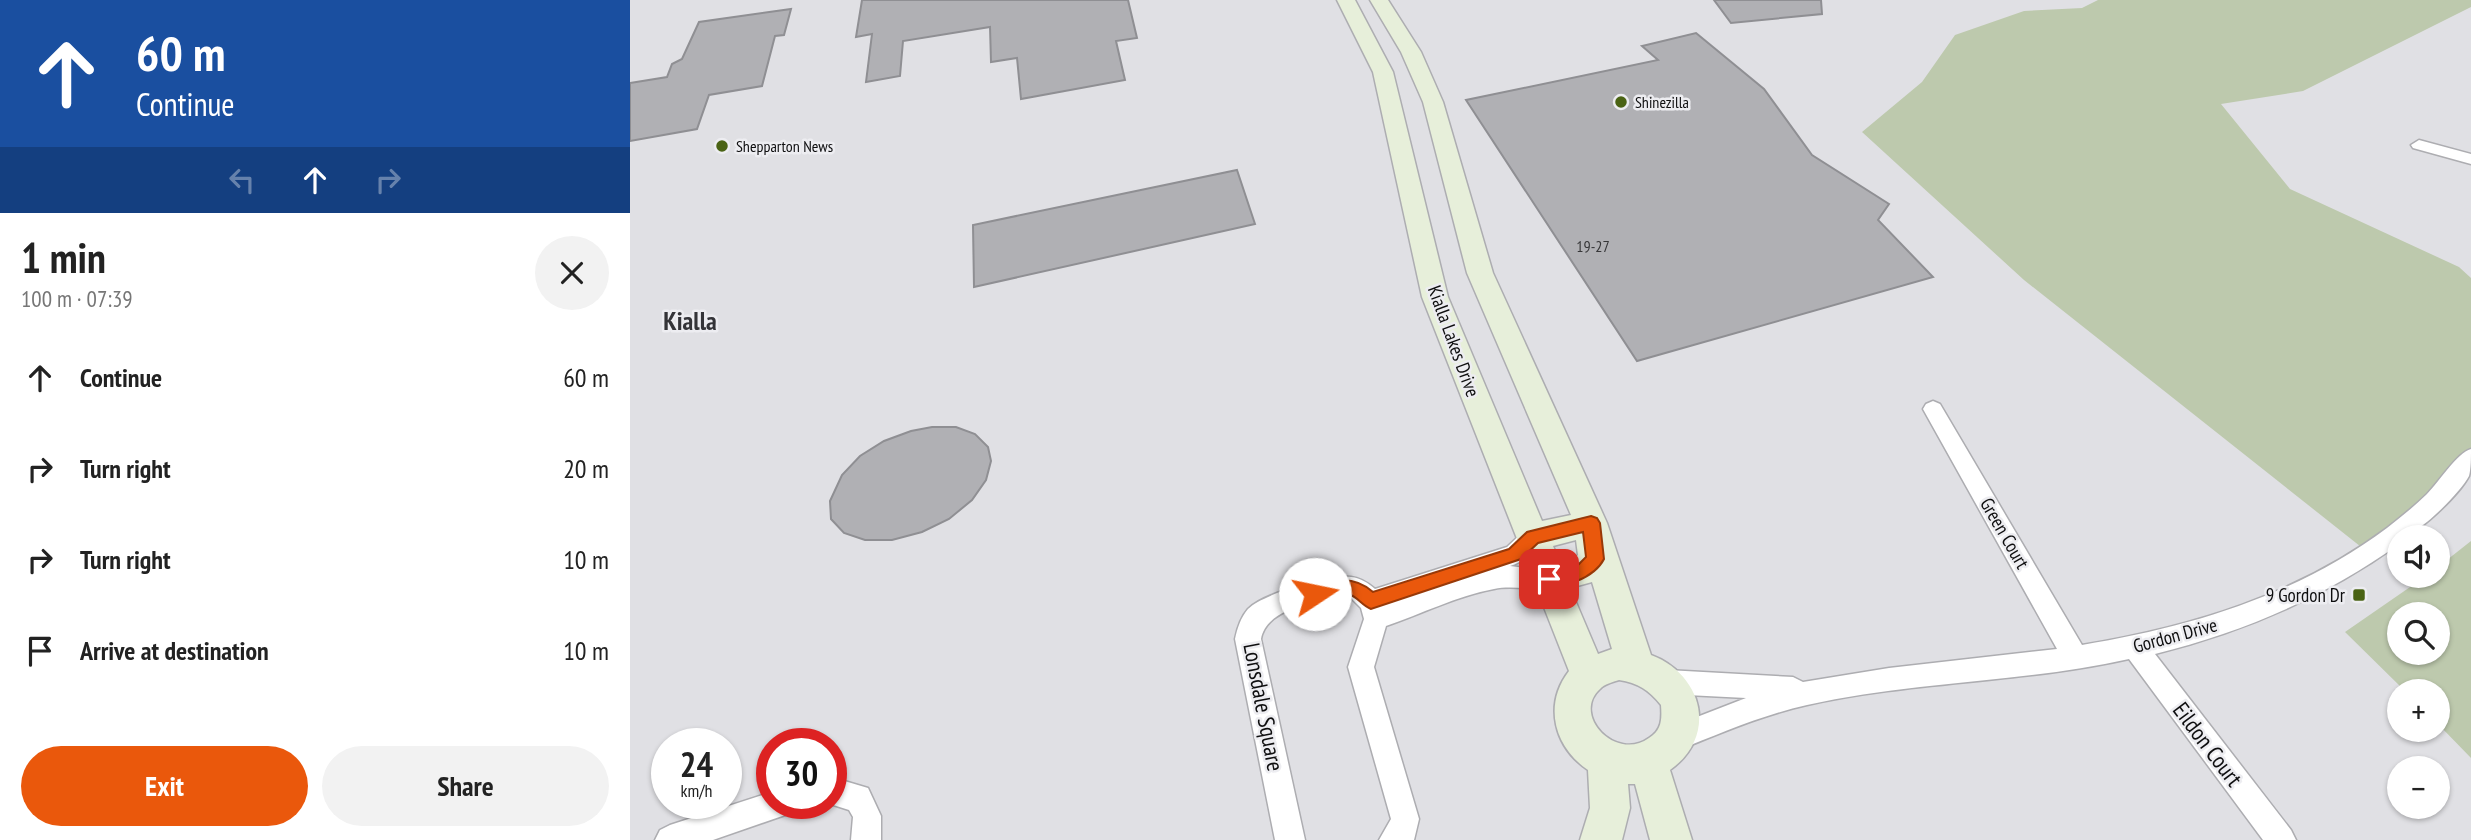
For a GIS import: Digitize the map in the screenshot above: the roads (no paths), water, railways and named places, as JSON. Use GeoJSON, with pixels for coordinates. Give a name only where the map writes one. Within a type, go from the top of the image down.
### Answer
{"type":"FeatureCollection","features":[{"type":"Feature","properties":{"kind":"street","name":"Kialla Lakes Drive"},"geometry":{"type":"LineString","coordinates":[[1346,0],[1382,72],[1435,297],[1588,674]]}},
{"type":"Feature","properties":{"kind":"street"},"geometry":{"type":"LineString","coordinates":[[1379,0],[1423,76],[1433,102],[1480,273],[1520,370],[1560,450],[1591,523],[1635,663]]}},
{"type":"Feature","properties":{"kind":"street"},"geometry":{"type":"LineString","coordinates":[[1382,72],[1409,65],[1398,31]]}},
{"type":"Feature","properties":{"kind":"street"},"geometry":{"type":"LineString","coordinates":[[2419,145],[2471,159]]}},
{"type":"Feature","properties":{"kind":"street","name":"Green Court"},"geometry":{"type":"LineString","coordinates":[[1933,409],[2076,658]]}},
{"type":"Feature","properties":{"kind":"street","name":"Gordon Drive"},"geometry":{"type":"LineString","coordinates":[[1662,750],[1762,704],[1827,689],[2076,658],[2135,647],[2233,619],[2321,583],[2370,554],[2406,526],[2444,489],[2471,457]]}},
{"type":"Feature","properties":{"kind":"street"},"geometry":{"type":"LineString","coordinates":[[1373,610],[1515,554],[1533,537],[1591,523]]}},
{"type":"Feature","properties":{"kind":"street"},"geometry":{"type":"LineString","coordinates":[[1373,610],[1490,579],[1513,575],[1549,579],[1584,571],[1595,559],[1591,523]]}},
{"type":"Feature","properties":{"kind":"street","name":"Lonsdale Square"},"geometry":{"type":"LineString","coordinates":[[1290,840],[1248,639],[1251,623],[1266,609],[1340,587],[1356,588],[1373,610]]}},
{"type":"Feature","properties":{"kind":"street"},"geometry":{"type":"LineString","coordinates":[[1373,610],[1361,667],[1405,819],[1401,836],[1394,840]]}},
{"type":"Feature","properties":{"kind":"street","name":"Eildon Court"},"geometry":{"type":"LineString","coordinates":[[2135,647],[2281,840]]}},
{"type":"Feature","properties":{"kind":"street"},"geometry":{"type":"LineString","coordinates":[[1635,663],[1653,670],[1667,682],[1680,708],[1681,723],[1662,750],[1635,765],[1607,761],[1590,751],[1578,737],[1572,720],[1572,703],[1577,687],[1588,674],[1602,666],[1635,663]]}},
{"type":"Feature","properties":{"kind":"street","name":"Gordon Drive"},"geometry":{"type":"LineString","coordinates":[[1667,682],[1827,689]]}},
{"type":"Feature","properties":{"kind":"street"},"geometry":{"type":"LineString","coordinates":[[1662,750],[1671,840]]}},
{"type":"Feature","properties":{"kind":"street"},"geometry":{"type":"LineString","coordinates":[[1601,840],[1610,808],[1607,761]]}},
{"type":"Feature","properties":{"kind":"street"},"geometry":{"type":"LineString","coordinates":[[847,796],[858,798],[867,816],[866,840]]}},
{"type":"Feature","properties":{"kind":"street"},"geometry":{"type":"LineString","coordinates":[[670,840],[756,811]]}},
{"type":"Feature","properties":{"kind":"place","name":"Shinezilla"},"geometry":{"type":"Point","coordinates":[1621,102]}},
{"type":"Feature","properties":{"kind":"place","name":"Shepparton News"},"geometry":{"type":"Point","coordinates":[722,146]}},
{"type":"Feature","properties":{"kind":"place","name":"9 Gordon Dr"},"geometry":{"type":"Point","coordinates":[2359,595]}},
{"type":"Feature","properties":{"kind":"district","name":"Kialla"},"geometry":{"type":"Point","coordinates":[690,320]}}]}
